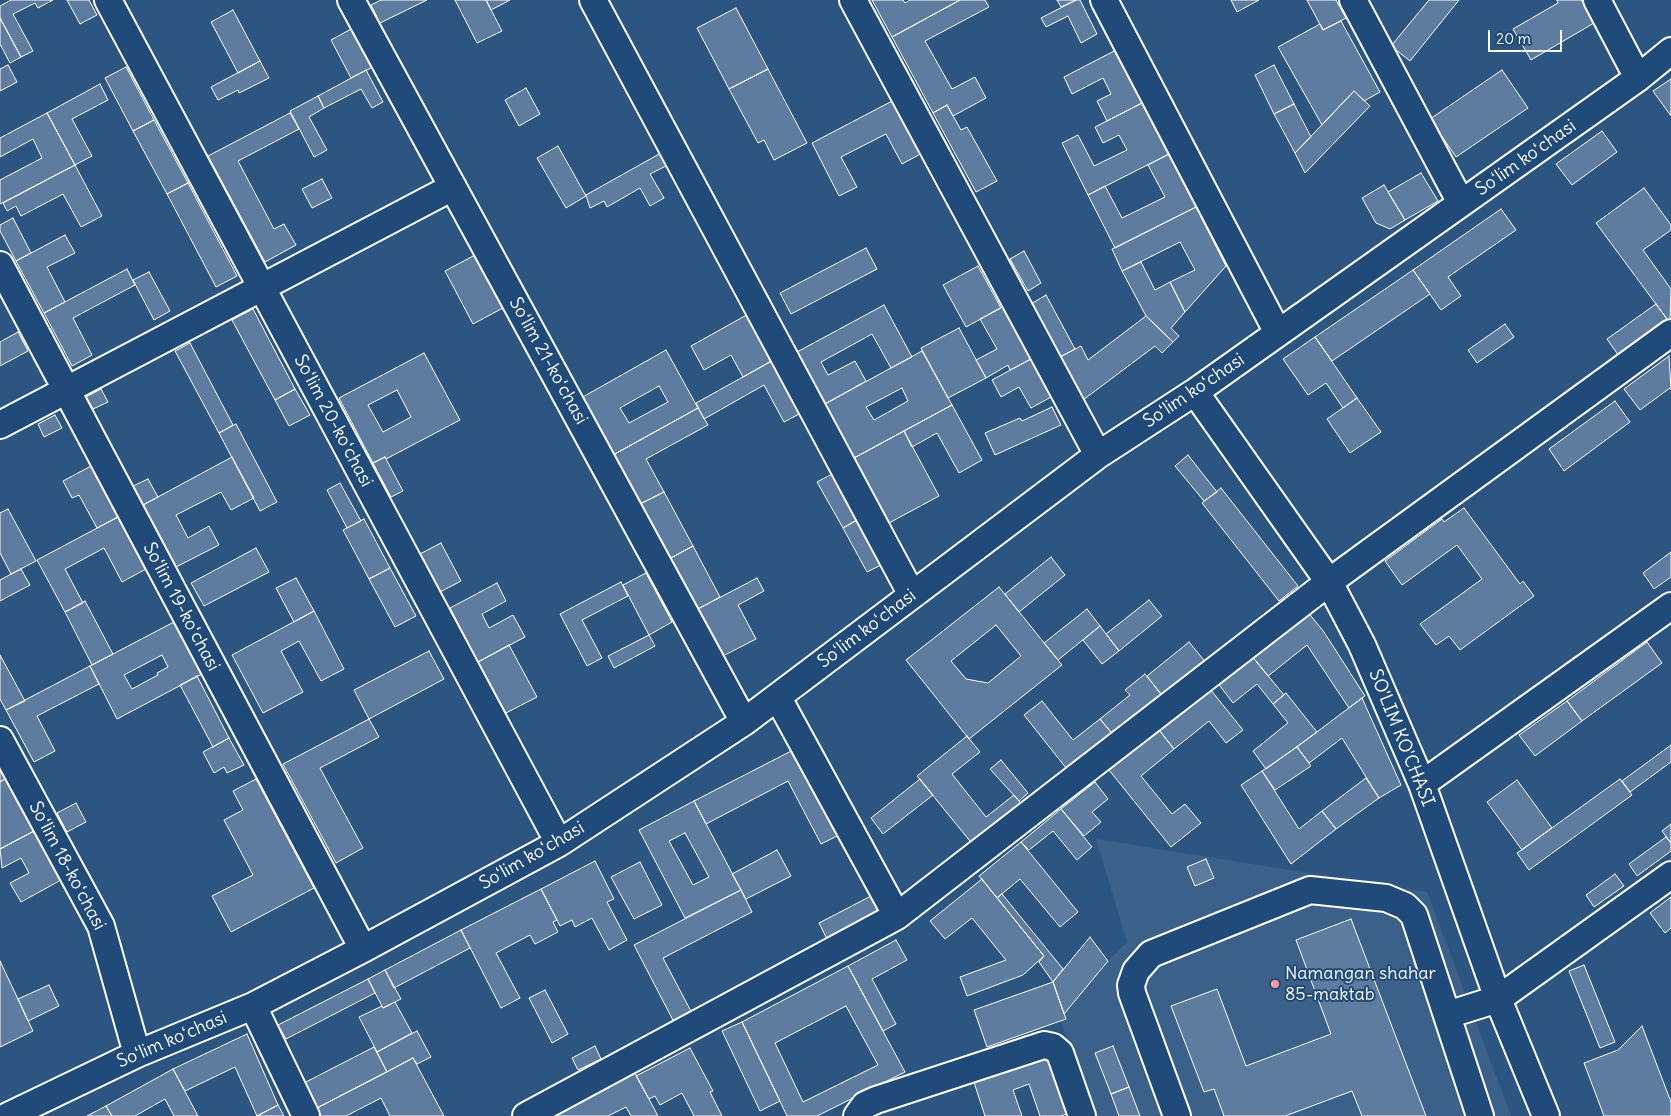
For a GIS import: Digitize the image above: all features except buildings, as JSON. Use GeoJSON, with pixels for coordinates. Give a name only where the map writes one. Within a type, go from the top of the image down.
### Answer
{"type":"FeatureCollection","features":[{"type":"Feature","properties":{"kind":"street","name":"Soʻlim 20-koʻchasi"},"geometry":{"type":"LineString","coordinates":[[108,0],[559,843]]}},
{"type":"Feature","properties":{"kind":"street","name":"Soʻlim 21-koʻchasi"},"geometry":{"type":"LineString","coordinates":[[351,0],[744,722]]}},
{"type":"Feature","properties":{"kind":"street"},"geometry":{"type":"LineString","coordinates":[[593,0],[912,595]]}},
{"type":"Feature","properties":{"kind":"street"},"geometry":{"type":"LineString","coordinates":[[853,0],[1098,455]]}},
{"type":"Feature","properties":{"kind":"street"},"geometry":{"type":"LineString","coordinates":[[1104,0],[1278,333]]}},
{"type":"Feature","properties":{"kind":"street"},"geometry":{"type":"LineString","coordinates":[[1353,0],[1461,203]]}},
{"type":"Feature","properties":{"kind":"street"},"geometry":{"type":"LineString","coordinates":[[1597,0],[1638,78]]}},
{"type":"Feature","properties":{"kind":"street","name":"Soʻlim koʻchasi"},"geometry":{"type":"LineString","coordinates":[[8,1116],[137,1054],[253,1006],[559,843],[778,698],[1098,455],[1195,392],[1638,78],[1671,51]]}},
{"type":"Feature","properties":{"kind":"street"},"geometry":{"type":"LineString","coordinates":[[0,425],[453,187]]}},
{"type":"Feature","properties":{"kind":"street","name":"Soʻlim 19-koʻchasi"},"geometry":{"type":"LineString","coordinates":[[0,265],[363,949]]}},
{"type":"Feature","properties":{"kind":"street"},"geometry":{"type":"LineString","coordinates":[[526,1116],[897,916],[1329,582],[1671,333]]}},
{"type":"Feature","properties":{"kind":"street","name":"SO'LIM KO'CHASI"},"geometry":{"type":"LineString","coordinates":[[1195,392],[1329,582],[1362,645],[1422,784],[1498,999],[1546,1116]]}},
{"type":"Feature","properties":{"kind":"street"},"geometry":{"type":"LineString","coordinates":[[1422,784],[1671,606]]}},
{"type":"Feature","properties":{"kind":"street"},"geometry":{"type":"LineString","coordinates":[[778,698],[897,916]]}},
{"type":"Feature","properties":{"kind":"street","name":"Soʻlim 18-koʻchasi"},"geometry":{"type":"LineString","coordinates":[[0,740],[101,926],[137,1054]]}},
{"type":"Feature","properties":{"kind":"street"},"geometry":{"type":"LineString","coordinates":[[1447,1015],[1498,999],[1671,876]]}},
{"type":"Feature","properties":{"kind":"street"},"geometry":{"type":"LineString","coordinates":[[1177,1116],[1132,993],[1131,985],[1136,971],[1152,954],[1310,890],[1386,898],[1405,906],[1414,915],[1480,1116]]}},
{"type":"Feature","properties":{"kind":"street"},"geometry":{"type":"LineString","coordinates":[[253,1006],[306,1116]]}},
{"type":"Feature","properties":{"kind":"street"},"geometry":{"type":"LineString","coordinates":[[857,1116],[865,1105],[876,1100],[1044,1045],[1053,1047],[1060,1053],[1082,1116]]}},
{"type":"Feature","properties":{"kind":"shaded area","name":"Namangan shahar 85-maktab"},"geometry":{"type":"Polygon","coordinates":[[[1096,839],[1427,892],[1511,1116],[1094,1116],[1061,1021],[1066,1019],[1064,1014],[1108,961],[1127,942],[1096,839]]]}},
{"type":"Feature","properties":{"kind":"place","name":"Namangan shahar 85-maktab"},"geometry":{"type":"Point","coordinates":[1275,984]}}]}
